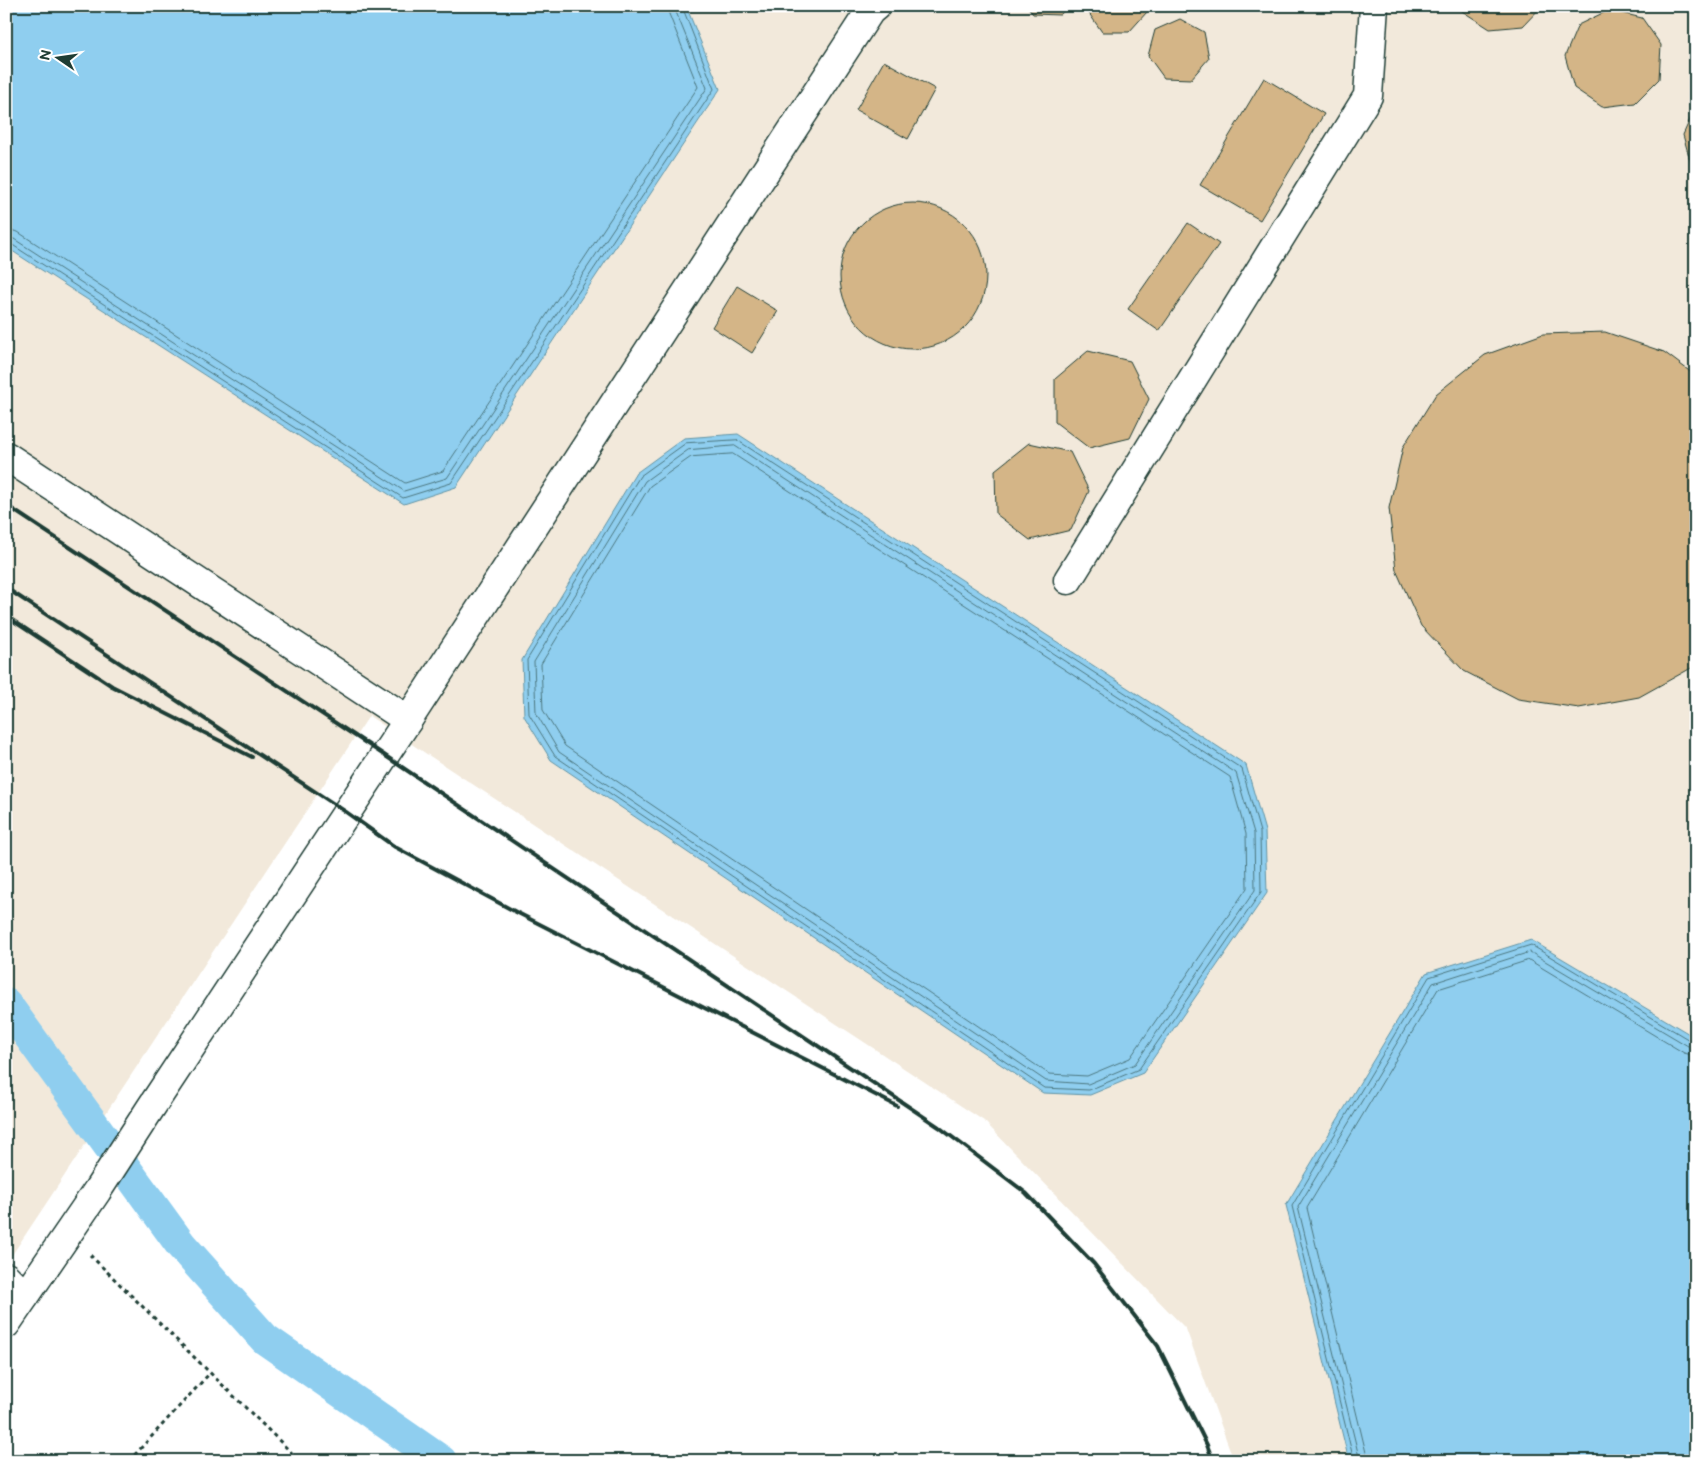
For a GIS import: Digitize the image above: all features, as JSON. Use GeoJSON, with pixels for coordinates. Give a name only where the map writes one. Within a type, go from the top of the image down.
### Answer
{"type":"FeatureCollection","features":[{"type":"Feature","properties":{"kind":"lane"},"geometry":{"type":"LineString","coordinates":[[1068,580],[1368,96],[1374,6]]}},
{"type":"Feature","properties":{"kind":"lane"},"geometry":{"type":"LineString","coordinates":[[6,1324],[16,1287],[68,1233],[97,1191],[408,720],[869,8]]}},
{"type":"Feature","properties":{"kind":"lane"},"geometry":{"type":"LineString","coordinates":[[6,456],[408,720]]}},
{"type":"Feature","properties":{"kind":"path"},"geometry":{"type":"LineString","coordinates":[[68,1233],[300,1461]]}},
{"type":"Feature","properties":{"kind":"path"},"geometry":{"type":"LineString","coordinates":[[129,1461],[210,1374]]}},
{"type":"Feature","properties":{"kind":"shaded area"},"geometry":{"type":"Polygon","coordinates":[[[6,6],[1696,6],[1696,1461],[1234,1461],[1186,1329],[984,1121],[369,716],[6,1264],[6,6]]]}},
{"type":"Feature","properties":{"kind":"water"},"geometry":{"type":"Polygon","coordinates":[[[6,6],[686,6],[720,89],[456,487],[404,504],[6,247],[6,6]]]}},
{"type":"Feature","properties":{"kind":"water"},"geometry":{"type":"Polygon","coordinates":[[[738,434],[1246,765],[1265,831],[1267,893],[1143,1073],[1090,1095],[1043,1093],[551,760],[524,716],[522,660],[636,473],[684,438],[738,434]]]}},
{"type":"Feature","properties":{"kind":"water"},"geometry":{"type":"Polygon","coordinates":[[[1531,940],[1696,1038],[1696,1461],[1349,1461],[1286,1205],[1426,973],[1531,940]]]}},
{"type":"Feature","properties":{"kind":"building"},"geometry":{"type":"Polygon","coordinates":[[[1027,6],[1068,6],[1060,15],[1033,14],[1027,6]]]}},
{"type":"Feature","properties":{"kind":"building"},"geometry":{"type":"Polygon","coordinates":[[[1087,6],[1146,6],[1147,12],[1129,32],[1102,32],[1086,9],[1087,6]]]}},
{"type":"Feature","properties":{"kind":"building"},"geometry":{"type":"Polygon","coordinates":[[[1461,6],[1542,6],[1523,26],[1490,29],[1462,11],[1461,6]]]}},
{"type":"Feature","properties":{"kind":"building"},"geometry":{"type":"Polygon","coordinates":[[[1609,10],[1642,18],[1661,45],[1659,79],[1635,103],[1602,107],[1574,88],[1565,56],[1578,25],[1609,10]]]}},
{"type":"Feature","properties":{"kind":"building"},"geometry":{"type":"Polygon","coordinates":[[[1180,19],[1204,32],[1209,58],[1191,79],[1164,78],[1148,56],[1155,30],[1180,19]]]}},
{"type":"Feature","properties":{"kind":"building"},"geometry":{"type":"Polygon","coordinates":[[[884,61],[935,89],[908,139],[856,110],[884,61]]]}},
{"type":"Feature","properties":{"kind":"building"},"geometry":{"type":"Polygon","coordinates":[[[1264,78],[1324,114],[1260,220],[1200,185],[1264,78]]]}},
{"type":"Feature","properties":{"kind":"building"},"geometry":{"type":"Polygon","coordinates":[[[1696,106],[1696,170],[1692,167],[1683,135],[1696,106]]]}},
{"type":"Feature","properties":{"kind":"building"},"geometry":{"type":"Polygon","coordinates":[[[913,203],[927,204],[941,209],[954,215],[965,224],[974,235],[980,248],[985,262],[985,290],[980,304],[974,317],[965,328],[954,337],[941,343],[927,348],[913,349],[899,348],[885,343],[872,337],[861,328],[852,317],[846,304],[841,290],[840,276],[841,262],[846,248],[852,235],[861,224],[872,215],[885,209],[899,204],[913,203]]]}},
{"type":"Feature","properties":{"kind":"building"},"geometry":{"type":"Polygon","coordinates":[[[1188,223],[1219,244],[1159,331],[1128,309],[1188,223]]]}},
{"type":"Feature","properties":{"kind":"building"},"geometry":{"type":"Polygon","coordinates":[[[737,286],[778,311],[752,353],[712,327],[737,286]]]}},
{"type":"Feature","properties":{"kind":"building"},"geometry":{"type":"Polygon","coordinates":[[[1605,332],[1664,352],[1696,376],[1696,663],[1693,667],[1639,697],[1579,708],[1518,699],[1464,671],[1421,626],[1396,570],[1389,508],[1403,447],[1436,394],[1485,355],[1543,334],[1605,332]]]}},
{"type":"Feature","properties":{"kind":"building"},"geometry":{"type":"Polygon","coordinates":[[[1088,351],[1130,361],[1149,399],[1130,438],[1089,448],[1055,422],[1055,379],[1088,351]]]}},
{"type":"Feature","properties":{"kind":"building"},"geometry":{"type":"Polygon","coordinates":[[[1029,443],[1070,452],[1089,491],[1071,530],[1030,540],[996,514],[995,470],[1029,443]]]}},
{"type":"Feature","properties":{"kind":"waterway"},"geometry":{"type":"LineString","coordinates":[[6,1004],[181,1245],[265,1339],[441,1461]]}},
{"type":"Feature","properties":{"kind":"railway"},"geometry":{"type":"LineString","coordinates":[[6,505],[384,755],[939,1127],[1026,1193],[1094,1264],[1158,1346],[1213,1461]]}},
{"type":"Feature","properties":{"kind":"railway"},"geometry":{"type":"LineString","coordinates":[[6,588],[346,812],[395,847],[516,912],[897,1106]]}},
{"type":"Feature","properties":{"kind":"railway"},"geometry":{"type":"LineString","coordinates":[[6,616],[112,686],[252,757]]}}]}
